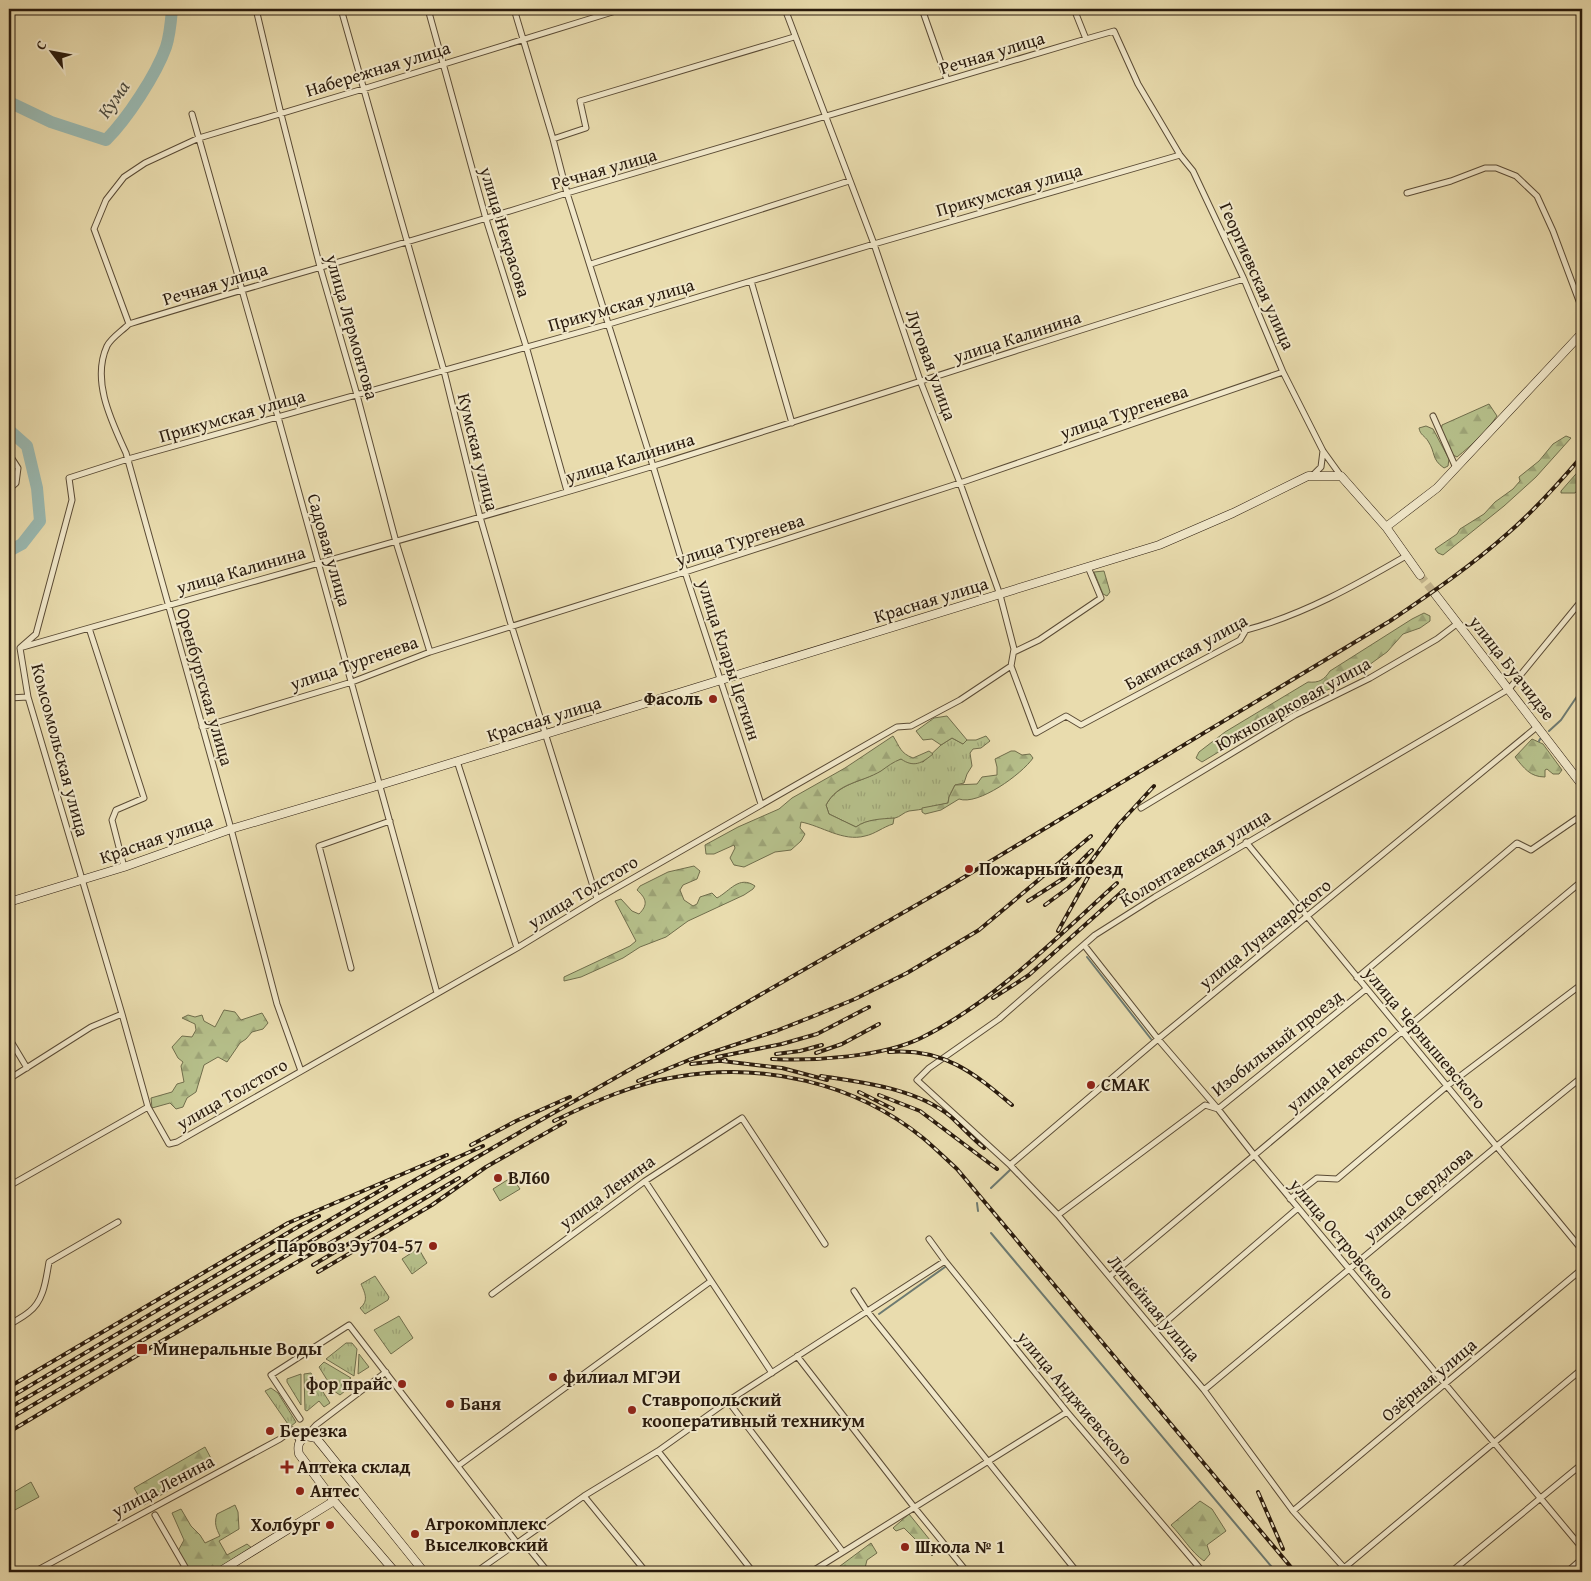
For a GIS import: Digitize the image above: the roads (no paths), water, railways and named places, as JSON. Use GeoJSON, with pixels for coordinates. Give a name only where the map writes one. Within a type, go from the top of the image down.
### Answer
{"type":"FeatureCollection","features":[{"type":"Feature","properties":{"kind":"street","name":"улица Лермонтова"},"geometry":{"type":"LineString","coordinates":[[256,9],[320,267],[358,394],[396,542],[430,652]]}},
{"type":"Feature","properties":{"kind":"street","name":"Кумская улица"},"geometry":{"type":"LineString","coordinates":[[341,9],[444,371],[480,517],[545,735],[597,899]]}},
{"type":"Feature","properties":{"kind":"street","name":"улица Некрасова"},"geometry":{"type":"LineString","coordinates":[[428,9],[486,219],[526,346],[567,491]]}},
{"type":"Feature","properties":{"kind":"street","name":"улица Клары Цеткин"},"geometry":{"type":"LineString","coordinates":[[514,9],[554,139],[567,193],[591,264],[685,572],[722,679],[761,804]]}},
{"type":"Feature","properties":{"kind":"street","name":"Набережная улица"},"geometry":{"type":"LineString","coordinates":[[128,324],[94,229],[106,200],[124,177],[144,163],[199,138],[622,9]]}},
{"type":"Feature","properties":{"kind":"street","name":"Луговая улица"},"geometry":{"type":"LineString","coordinates":[[784,9],[874,244],[921,382],[1000,594],[1014,652],[1011,666]]}},
{"type":"Feature","properties":{"kind":"street"},"geometry":{"type":"LineString","coordinates":[[922,9],[948,80]]}},
{"type":"Feature","properties":{"kind":"street"},"geometry":{"type":"LineString","coordinates":[[1074,9],[1086,39]]}},
{"type":"Feature","properties":{"kind":"street","name":"Георгиевская улица"},"geometry":{"type":"LineString","coordinates":[[1086,39],[1114,30],[1138,84],[1180,155],[1193,170],[1244,279],[1284,372],[1323,451],[1341,476],[1386,527],[1420,575]]}},
{"type":"Feature","properties":{"kind":"street"},"geometry":{"type":"LineString","coordinates":[[554,139],[586,128],[580,101],[794,37]]}},
{"type":"Feature","properties":{"kind":"street","name":"Речная улица"},"geometry":{"type":"LineString","coordinates":[[128,324],[1086,39]]}},
{"type":"Feature","properties":{"kind":"street","name":"Садовая улица"},"geometry":{"type":"LineString","coordinates":[[192,114],[438,993]]}},
{"type":"Feature","properties":{"kind":"street","name":"Прикумская улица"},"geometry":{"type":"LineString","coordinates":[[69,478],[128,459],[609,324],[874,244],[1180,155]]}},
{"type":"Feature","properties":{"kind":"street"},"geometry":{"type":"LineString","coordinates":[[1407,193],[1451,181],[1485,168],[1496,168],[1516,176],[1537,196],[1582,309]]}},
{"type":"Feature","properties":{"kind":"street"},"geometry":{"type":"LineString","coordinates":[[591,264],[849,181]]}},
{"type":"Feature","properties":{"kind":"street","name":"улица Калинина"},"geometry":{"type":"LineString","coordinates":[[20,648],[396,542],[653,466],[1244,279]]}},
{"type":"Feature","properties":{"kind":"street"},"geometry":{"type":"LineString","coordinates":[[751,281],[792,423]]}},
{"type":"Feature","properties":{"kind":"street","name":"Оренбургская улица"},"geometry":{"type":"LineString","coordinates":[[128,324],[108,344],[101,364],[102,387],[115,430],[128,459],[231,829],[277,1004],[301,1071]]}},
{"type":"Feature","properties":{"kind":"street"},"geometry":{"type":"LineString","coordinates":[[1386,527],[1437,488],[1582,333]]}},
{"type":"Feature","properties":{"kind":"street","name":"улица Тургенева"},"geometry":{"type":"LineString","coordinates":[[202,727],[352,682],[430,652],[960,483],[1284,372]]}},
{"type":"Feature","properties":{"kind":"street"},"geometry":{"type":"LineString","coordinates":[[1433,416],[1456,468]]}},
{"type":"Feature","properties":{"kind":"street"},"geometry":{"type":"LineString","coordinates":[[1312,476],[1321,467],[1323,451]]}},
{"type":"Feature","properties":{"kind":"street"},"geometry":{"type":"LineString","coordinates":[[9,454],[18,468],[16,483],[9,489]]}},
{"type":"Feature","properties":{"kind":"street","name":"Красная улица"},"geometry":{"type":"LineString","coordinates":[[9,902],[124,867],[231,829],[380,786],[1159,544],[1233,513],[1308,476],[1341,476]]}},
{"type":"Feature","properties":{"kind":"street","name":"Комсомольская улица"},"geometry":{"type":"LineString","coordinates":[[69,478],[72,500],[36,634],[20,648],[28,697],[148,1106],[169,1144]]}},
{"type":"Feature","properties":{"kind":"street","name":"Бакинская улица"},"geometry":{"type":"LineString","coordinates":[[1011,666],[1036,733],[1066,716],[1081,725],[1240,640],[1246,630],[1271,624],[1352,587],[1406,556]]}},
{"type":"Feature","properties":{"kind":"street"},"geometry":{"type":"LineString","coordinates":[[1014,652],[1039,640],[1101,598],[1088,567]]}},
{"type":"Feature","properties":{"kind":"street","name":"улица Буачидзе"},"geometry":{"type":"LineString","coordinates":[[1435,594],[1582,785]]}},
{"type":"Feature","properties":{"kind":"street"},"geometry":{"type":"LineString","coordinates":[[1509,689],[1582,600]]}},
{"type":"Feature","properties":{"kind":"street","name":"Южнопарковая улица"},"geometry":{"type":"LineString","coordinates":[[1141,808],[1295,715],[1370,678],[1437,639],[1458,623]]}},
{"type":"Feature","properties":{"kind":"street"},"geometry":{"type":"LineString","coordinates":[[89,628],[144,798],[116,810],[112,820],[124,867]]}},
{"type":"Feature","properties":{"kind":"street","name":"улица Толстого"},"geometry":{"type":"LineString","coordinates":[[169,1144],[176,1142],[517,948],[597,899],[897,727],[911,726],[960,700],[1011,666]]}},
{"type":"Feature","properties":{"kind":"street","name":"Колонтаевская улица"},"geometry":{"type":"LineString","coordinates":[[917,1080],[929,1068],[999,1019],[1095,935],[1246,842],[1509,689]]}},
{"type":"Feature","properties":{"kind":"street"},"geometry":{"type":"LineString","coordinates":[[9,698],[28,697]]}},
{"type":"Feature","properties":{"kind":"street","name":"улица Луначарского"},"geometry":{"type":"LineString","coordinates":[[1010,1165],[1158,1039],[1538,726]]}},
{"type":"Feature","properties":{"kind":"street"},"geometry":{"type":"LineString","coordinates":[[458,761],[517,948]]}},
{"type":"Feature","properties":{"kind":"street","name":"Изобильный проезд"},"geometry":{"type":"LineString","coordinates":[[1357,978],[1518,844],[1532,850],[1582,814]]}},
{"type":"Feature","properties":{"kind":"street"},"geometry":{"type":"LineString","coordinates":[[351,968],[319,846],[390,821]]}},
{"type":"Feature","properties":{"kind":"street","name":"улица Чернышевского"},"geometry":{"type":"LineString","coordinates":[[1246,842],[1582,1250]]}},
{"type":"Feature","properties":{"kind":"street","name":"улица Невского"},"geometry":{"type":"LineString","coordinates":[[1110,1276],[1582,881]]}},
{"type":"Feature","properties":{"kind":"street","name":"улица Островского"},"geometry":{"type":"LineString","coordinates":[[1084,945],[1158,1039],[1218,1109],[1290,1199],[1582,1548]]}},
{"type":"Feature","properties":{"kind":"street"},"geometry":{"type":"LineString","coordinates":[[1290,1199],[1317,1178],[1337,1179],[1447,1086],[1582,984]]}},
{"type":"Feature","properties":{"kind":"street","name":"Изобильный проезд"},"geometry":{"type":"LineString","coordinates":[[1058,1215],[1205,1105],[1218,1109],[1366,989]]}},
{"type":"Feature","properties":{"kind":"street"},"geometry":{"type":"LineString","coordinates":[[9,1080],[91,1027],[122,1014]]}},
{"type":"Feature","properties":{"kind":"street"},"geometry":{"type":"LineString","coordinates":[[9,1038],[27,1068]]}},
{"type":"Feature","properties":{"kind":"street","name":"улица Свердлова"},"geometry":{"type":"LineString","coordinates":[[1204,1390],[1497,1146],[1582,1078]]}},
{"type":"Feature","properties":{"kind":"street","name":"Линейная улица"},"geometry":{"type":"LineString","coordinates":[[917,1080],[1010,1165],[1058,1215],[1204,1390],[1293,1510],[1346,1570]]}},
{"type":"Feature","properties":{"kind":"street"},"geometry":{"type":"LineString","coordinates":[[9,1186],[148,1106]]}},
{"type":"Feature","properties":{"kind":"street","name":"улица Ленина"},"geometry":{"type":"LineString","coordinates":[[492,1294],[645,1181],[742,1118],[824,1244]]}},
{"type":"Feature","properties":{"kind":"street"},"geometry":{"type":"LineString","coordinates":[[645,1181],[772,1373]]}},
{"type":"Feature","properties":{"kind":"street"},"geometry":{"type":"LineString","coordinates":[[1155,1331],[1298,1208]]}},
{"type":"Feature","properties":{"kind":"street"},"geometry":{"type":"LineString","coordinates":[[9,1325],[30,1312],[35,1305],[43,1290],[49,1262],[118,1222]]}},
{"type":"Feature","properties":{"kind":"street","name":"улица Анджиевского"},"geometry":{"type":"LineString","coordinates":[[929,1239],[1067,1412],[1203,1572]]}},
{"type":"Feature","properties":{"kind":"street"},"geometry":{"type":"LineString","coordinates":[[476,1572],[584,1496],[658,1451],[728,1401],[945,1261]]}},
{"type":"Feature","properties":{"kind":"street","name":"Озёрная улица"},"geometry":{"type":"LineString","coordinates":[[1293,1510],[1582,1269]]}},
{"type":"Feature","properties":{"kind":"street"},"geometry":{"type":"LineString","coordinates":[[458,1466],[711,1281]]}},
{"type":"Feature","properties":{"kind":"street"},"geometry":{"type":"LineString","coordinates":[[854,1291],[867,1311],[1077,1572]]}},
{"type":"Feature","properties":{"kind":"street"},"geometry":{"type":"LineString","coordinates":[[300,1419],[270,1375],[349,1325],[517,1543],[530,1550],[548,1572]]}},
{"type":"Feature","properties":{"kind":"street"},"geometry":{"type":"LineString","coordinates":[[797,1356],[967,1572]]}},
{"type":"Feature","properties":{"kind":"street"},"geometry":{"type":"LineString","coordinates":[[1346,1570],[1582,1369]]}},
{"type":"Feature","properties":{"kind":"street"},"geometry":{"type":"LineString","coordinates":[[386,1372],[303,1439],[299,1454],[334,1501],[395,1572]]}},
{"type":"Feature","properties":{"kind":"street"},"geometry":{"type":"LineString","coordinates":[[728,1401],[843,1552]]}},
{"type":"Feature","properties":{"kind":"street"},"geometry":{"type":"LineString","coordinates":[[811,1572],[1067,1412]]}},
{"type":"Feature","properties":{"kind":"street","name":"улица Ленина"},"geometry":{"type":"LineString","coordinates":[[38,1571],[280,1439],[292,1430],[303,1439]]}},
{"type":"Feature","properties":{"kind":"street"},"geometry":{"type":"LineString","coordinates":[[303,1439],[316,1438],[322,1444],[424,1572]]}},
{"type":"Feature","properties":{"kind":"street"},"geometry":{"type":"LineString","coordinates":[[658,1451],[753,1572]]}},
{"type":"Feature","properties":{"kind":"street"},"geometry":{"type":"LineString","coordinates":[[1451,1572],[1582,1464]]}},
{"type":"Feature","properties":{"kind":"street"},"geometry":{"type":"LineString","coordinates":[[584,1496],[646,1572]]}},
{"type":"Feature","properties":{"kind":"street"},"geometry":{"type":"LineString","coordinates":[[219,1572],[334,1501]]}},
{"type":"Feature","properties":{"kind":"street"},"geometry":{"type":"LineString","coordinates":[[155,1515],[188,1572]]}},
{"type":"Feature","properties":{"kind":"street"},"geometry":{"type":"LineString","coordinates":[[1568,1572],[1582,1559]]}},
{"type":"Feature","properties":{"kind":"waterway","name":"Кума"},"geometry":{"type":"LineString","coordinates":[[9,102],[51,122],[106,140],[132,109],[155,70],[167,42],[172,9]]}},
{"type":"Feature","properties":{"kind":"waterway","name":"Кума"},"geometry":{"type":"LineString","coordinates":[[9,430],[27,446],[37,488],[40,521],[22,544],[9,551]]}},
{"type":"Feature","properties":{"kind":"waterway"},"geometry":{"type":"LineString","coordinates":[[1549,731],[1561,720],[1582,689]]}},
{"type":"Feature","properties":{"kind":"waterway"},"geometry":{"type":"LineString","coordinates":[[1087,957],[1151,1039]]}},
{"type":"Feature","properties":{"kind":"waterway"},"geometry":{"type":"LineString","coordinates":[[991,1188],[1010,1170]]}},
{"type":"Feature","properties":{"kind":"waterway"},"geometry":{"type":"LineString","coordinates":[[977,1203],[978,1211]]}},
{"type":"Feature","properties":{"kind":"waterway"},"geometry":{"type":"LineString","coordinates":[[991,1233],[1276,1572]]}},
{"type":"Feature","properties":{"kind":"waterway"},"geometry":{"type":"LineString","coordinates":[[879,1314],[945,1267]]}},
{"type":"Feature","properties":{"kind":"tunnel"},"geometry":{"type":"LineString","coordinates":[[1420,575],[1435,594]]}},
{"type":"Feature","properties":{"kind":"railway"},"geometry":{"type":"LineString","coordinates":[[9,1432],[527,1128],[946,888],[1390,621],[1493,546],[1537,506],[1582,456]]}},
{"type":"Feature","properties":{"kind":"railway"},"geometry":{"type":"LineString","coordinates":[[1045,905],[1078,879],[1119,824],[1154,786]]}},
{"type":"Feature","properties":{"kind":"railway"},"geometry":{"type":"LineString","coordinates":[[638,1081],[689,1060],[776,1031],[814,1016],[855,999],[907,973],[979,930],[1091,836]]}},
{"type":"Feature","properties":{"kind":"railway"},"geometry":{"type":"LineString","coordinates":[[1028,901],[1064,878],[1092,850]]}},
{"type":"Feature","properties":{"kind":"railway"},"geometry":{"type":"LineString","coordinates":[[1058,931],[1092,870]]}},
{"type":"Feature","properties":{"kind":"railway"},"geometry":{"type":"LineString","coordinates":[[772,1059],[828,1058],[868,1054],[887,1050],[921,1038],[948,1023],[999,987],[1048,946],[1117,883]]}},
{"type":"Feature","properties":{"kind":"railway"},"geometry":{"type":"LineString","coordinates":[[993,998],[1029,975],[1124,890]]}},
{"type":"Feature","properties":{"kind":"railway"},"geometry":{"type":"LineString","coordinates":[[717,1057],[782,1044],[817,1034],[869,1007]]}},
{"type":"Feature","properties":{"kind":"railway"},"geometry":{"type":"LineString","coordinates":[[816,1053],[842,1044],[879,1024]]}},
{"type":"Feature","properties":{"kind":"railway"},"geometry":{"type":"LineString","coordinates":[[776,1054],[800,1051],[822,1045]]}},
{"type":"Feature","properties":{"kind":"railway"},"geometry":{"type":"LineString","coordinates":[[889,1052],[926,1054],[941,1058],[984,1082],[1012,1105]]}},
{"type":"Feature","properties":{"kind":"railway"},"geometry":{"type":"LineString","coordinates":[[691,1064],[726,1060]]}},
{"type":"Feature","properties":{"kind":"railway"},"geometry":{"type":"LineString","coordinates":[[722,1061],[782,1068],[827,1080]]}},
{"type":"Feature","properties":{"kind":"railway"},"geometry":{"type":"LineString","coordinates":[[554,1121],[598,1101],[645,1084],[676,1077],[708,1073],[741,1072],[774,1075],[806,1081],[837,1090],[867,1103],[896,1119],[923,1138],[957,1169],[1295,1572]]}},
{"type":"Feature","properties":{"kind":"railway"},"geometry":{"type":"LineString","coordinates":[[821,1076],[889,1088],[921,1099],[950,1116],[984,1148]]}},
{"type":"Feature","properties":{"kind":"railway"},"geometry":{"type":"LineString","coordinates":[[859,1092],[893,1109]]}},
{"type":"Feature","properties":{"kind":"railway"},"geometry":{"type":"LineString","coordinates":[[879,1095],[920,1111],[997,1169]]}},
{"type":"Feature","properties":{"kind":"railway"},"geometry":{"type":"LineString","coordinates":[[471,1145],[516,1121],[570,1097]]}},
{"type":"Feature","properties":{"kind":"railway"},"geometry":{"type":"LineString","coordinates":[[318,1272],[432,1205],[486,1167],[565,1122]]}},
{"type":"Feature","properties":{"kind":"railway"},"geometry":{"type":"LineString","coordinates":[[9,1419],[415,1180],[445,1163],[483,1146]]}},
{"type":"Feature","properties":{"kind":"railway"},"geometry":{"type":"LineString","coordinates":[[9,1387],[288,1223],[447,1155]]}},
{"type":"Feature","properties":{"kind":"railway"},"geometry":{"type":"LineString","coordinates":[[313,1265],[459,1178]]}},
{"type":"Feature","properties":{"kind":"railway"},"geometry":{"type":"LineString","coordinates":[[9,1408],[386,1187]]}},
{"type":"Feature","properties":{"kind":"railway"},"geometry":{"type":"LineString","coordinates":[[9,1398],[319,1216]]}},
{"type":"Feature","properties":{"kind":"railway"},"geometry":{"type":"LineString","coordinates":[[1258,1492],[1283,1549]]}},
{"type":"Feature","properties":{"kind":"place","name":"Фасоль"},"geometry":{"type":"Point","coordinates":[713,699]}},
{"type":"Feature","properties":{"kind":"place","name":"Пожарный поезд"},"geometry":{"type":"Point","coordinates":[969,869]}},
{"type":"Feature","properties":{"kind":"place","name":"СМАК"},"geometry":{"type":"Point","coordinates":[1091,1085]}},
{"type":"Feature","properties":{"kind":"place","name":"ВЛ60"},"geometry":{"type":"Point","coordinates":[498,1178]}},
{"type":"Feature","properties":{"kind":"place","name":"Паровоз Эу704-57"},"geometry":{"type":"Point","coordinates":[433,1246]}},
{"type":"Feature","properties":{"kind":"place","name":"Минеральные Воды"},"geometry":{"type":"Point","coordinates":[142,1349]}},
{"type":"Feature","properties":{"kind":"place","name":"филиал МГЭИ"},"geometry":{"type":"Point","coordinates":[553,1377]}},
{"type":"Feature","properties":{"kind":"place","name":"фор прайс"},"geometry":{"type":"Point","coordinates":[402,1384]}},
{"type":"Feature","properties":{"kind":"place","name":"Баня"},"geometry":{"type":"Point","coordinates":[450,1404]}},
{"type":"Feature","properties":{"kind":"place","name":"Ставропольский кооперативный техникум"},"geometry":{"type":"Point","coordinates":[632,1410]}},
{"type":"Feature","properties":{"kind":"place","name":"Березка"},"geometry":{"type":"Point","coordinates":[270,1431]}},
{"type":"Feature","properties":{"kind":"place","name":"Аптека склад"},"geometry":{"type":"Point","coordinates":[287,1467]}},
{"type":"Feature","properties":{"kind":"place","name":"Антес"},"geometry":{"type":"Point","coordinates":[300,1491]}},
{"type":"Feature","properties":{"kind":"place","name":"Холбург"},"geometry":{"type":"Point","coordinates":[330,1525]}},
{"type":"Feature","properties":{"kind":"place","name":"Агрокомплекс Выселковский"},"geometry":{"type":"Point","coordinates":[415,1534]}},
{"type":"Feature","properties":{"kind":"place","name":"Школа № 1"},"geometry":{"type":"Point","coordinates":[905,1547]}}]}
